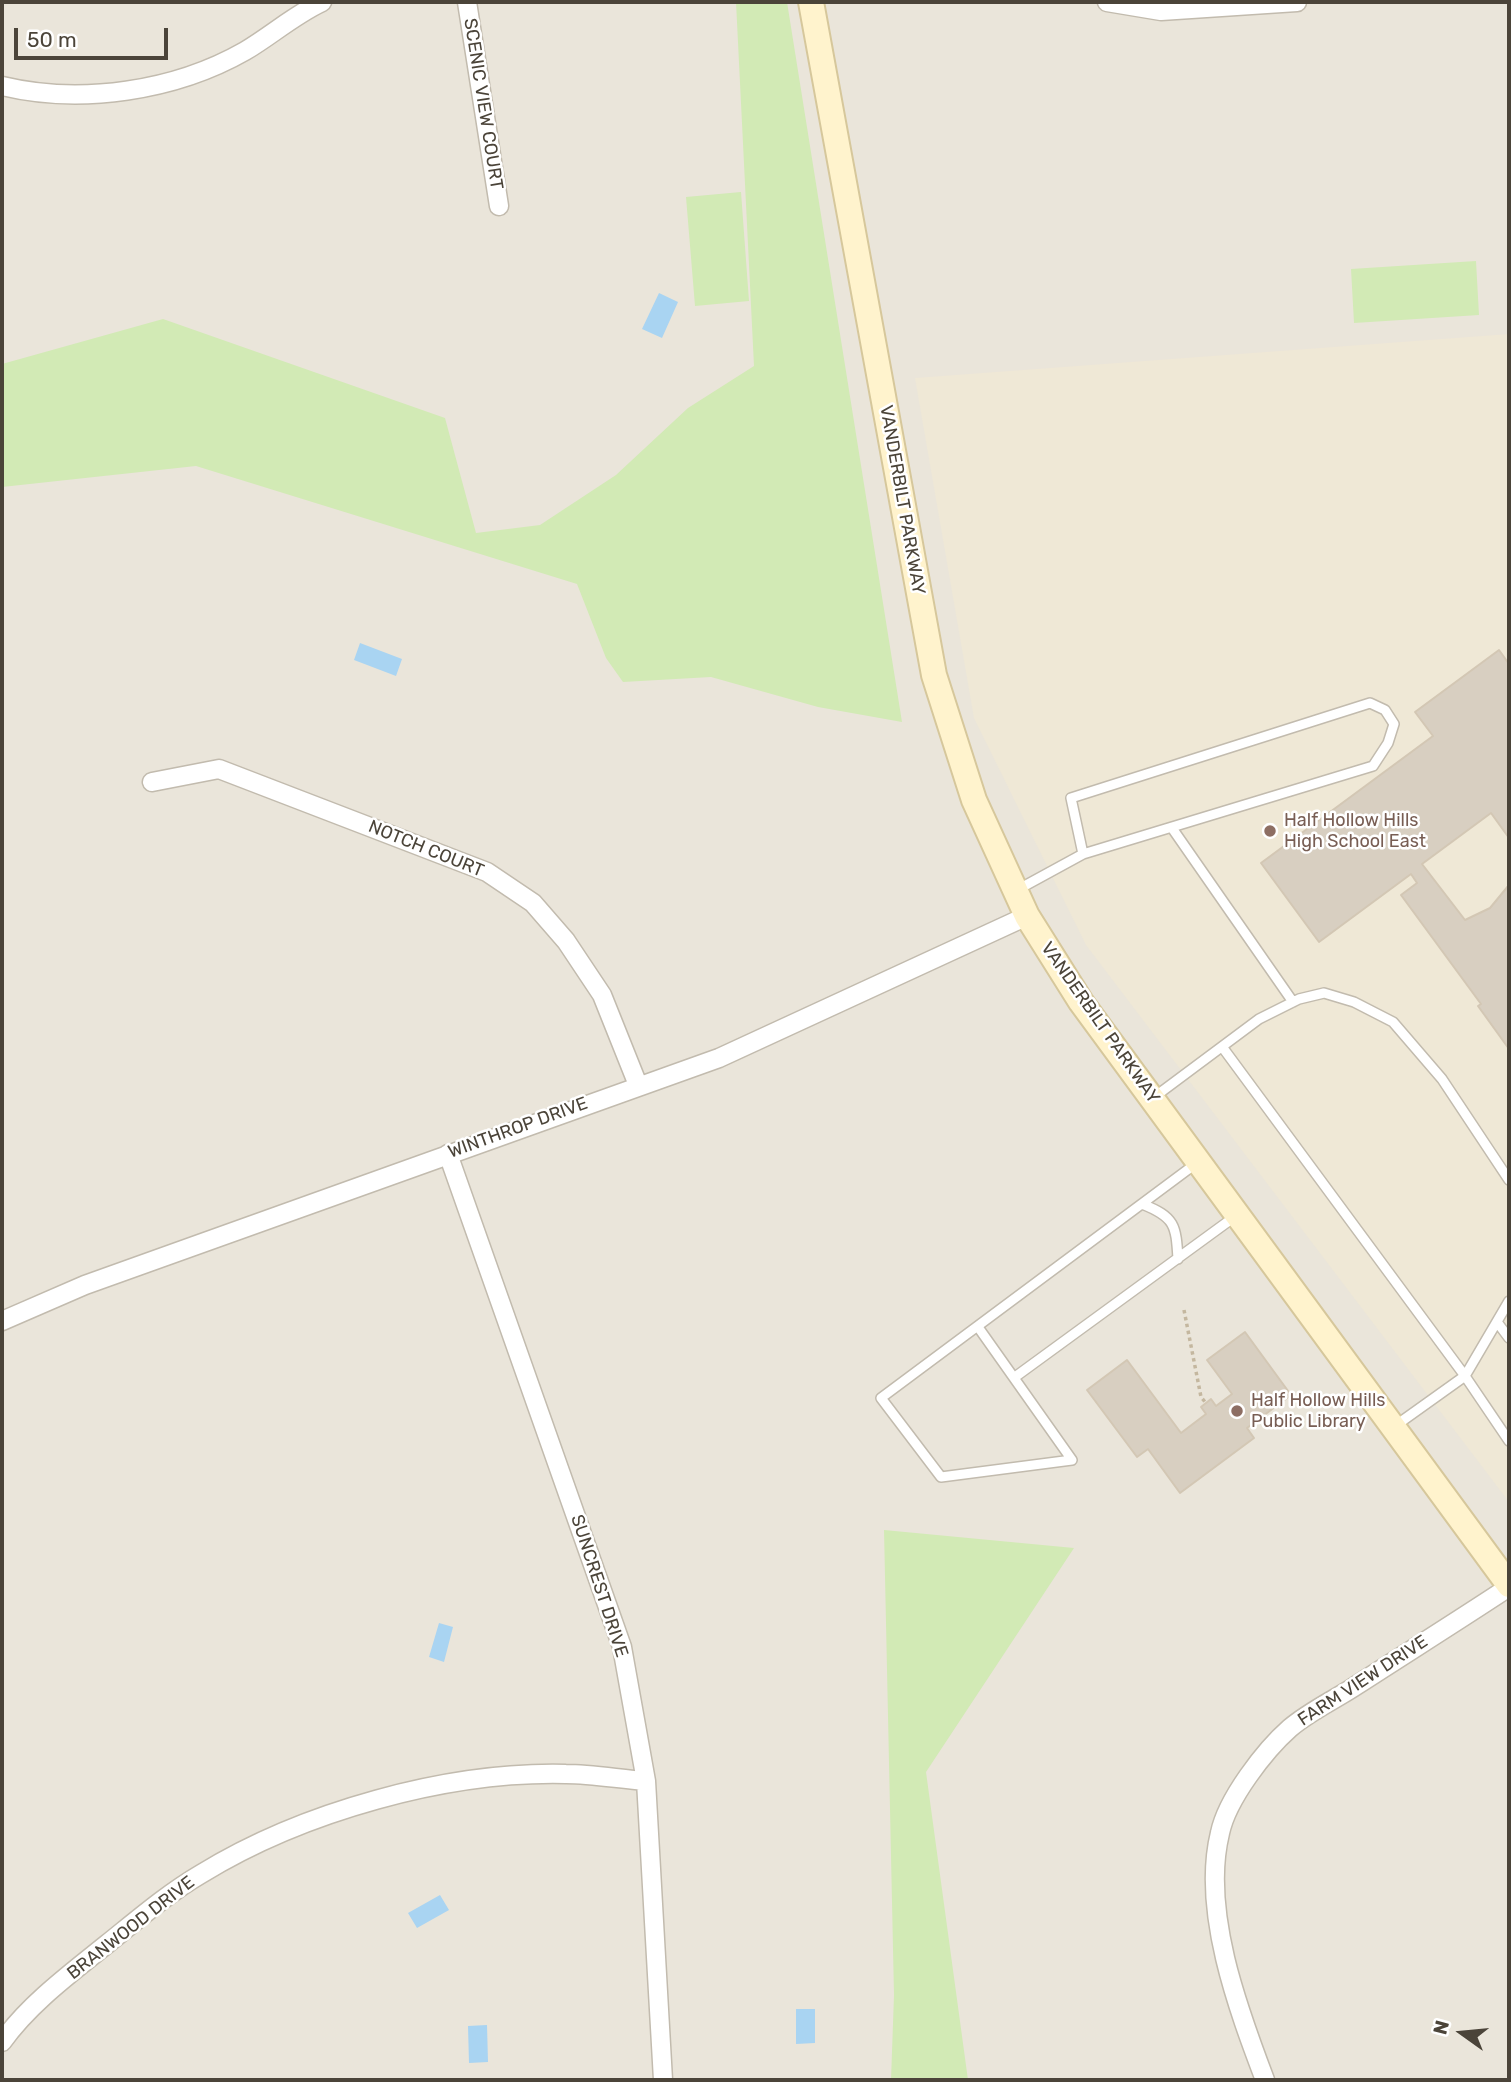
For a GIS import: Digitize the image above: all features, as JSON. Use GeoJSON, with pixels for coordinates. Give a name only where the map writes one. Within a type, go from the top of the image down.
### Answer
{"type":"FeatureCollection","features":[{"type":"Feature","properties":{"kind":"main road","name":"VANDERBILT PARKWAY"},"geometry":{"type":"LineString","coordinates":[[811,2],[934,675],[974,800],[1027,916],[1081,1002],[1395,1426],[1509,1586]]}},
{"type":"Feature","properties":{"kind":"street"},"geometry":{"type":"LineString","coordinates":[[2,86],[86,94],[150,86],[195,75],[247,50],[294,15],[321,2]]}},
{"type":"Feature","properties":{"kind":"street","name":"SCENIC VIEW COURT"},"geometry":{"type":"LineString","coordinates":[[467,2],[499,206]]}},
{"type":"Feature","properties":{"kind":"street"},"geometry":{"type":"LineString","coordinates":[[1107,2],[1161,11],[1297,2]]}},
{"type":"Feature","properties":{"kind":"street","name":"NOTCH COURT"},"geometry":{"type":"LineString","coordinates":[[152,782],[219,769],[487,872],[533,903],[566,941],[602,995],[638,1085]]}},
{"type":"Feature","properties":{"kind":"street","name":"WINTHROP DRIVE"},"geometry":{"type":"LineString","coordinates":[[2,1321],[85,1285],[719,1058],[1027,916]]}},
{"type":"Feature","properties":{"kind":"street","name":"SUNCREST DRIVE"},"geometry":{"type":"LineString","coordinates":[[448,1154],[622,1647],[646,1781],[663,2080]]}},
{"type":"Feature","properties":{"kind":"street","name":"FARM VIEW DRIVE"},"geometry":{"type":"LineString","coordinates":[[1265,2080],[1226,1969],[1219,1924],[1216,1874],[1220,1832],[1237,1796],[1257,1764],[1291,1727],[1509,1586]]}},
{"type":"Feature","properties":{"kind":"street","name":"BRANWOOD DRIVE"},"geometry":{"type":"LineString","coordinates":[[2,2042],[69,1974],[190,1881],[259,1844],[324,1816],[403,1794],[480,1780],[565,1774],[646,1781]]}},
{"type":"Feature","properties":{"kind":"lane"},"geometry":{"type":"LineString","coordinates":[[1015,891],[1083,854],[1373,766],[1388,743],[1394,724],[1385,710],[1370,704],[1071,798],[1083,854]]}},
{"type":"Feature","properties":{"kind":"lane"},"geometry":{"type":"LineString","coordinates":[[1172,828],[1293,1002]]}},
{"type":"Feature","properties":{"kind":"lane"},"geometry":{"type":"LineString","coordinates":[[1153,1099],[1259,1019],[1293,1002],[1324,993],[1354,1002],[1393,1022],[1442,1079],[1509,1180]]}},
{"type":"Feature","properties":{"kind":"lane"},"geometry":{"type":"LineString","coordinates":[[1223,1048],[1465,1376],[1509,1441]]}},
{"type":"Feature","properties":{"kind":"lane"},"geometry":{"type":"LineString","coordinates":[[978,1327],[1072,1460],[941,1477],[881,1398],[1199,1161]]}},
{"type":"Feature","properties":{"kind":"lane"},"geometry":{"type":"LineString","coordinates":[[1142,1204],[1162,1212],[1172,1221],[1176,1232],[1178,1259]]}},
{"type":"Feature","properties":{"kind":"lane"},"geometry":{"type":"LineString","coordinates":[[1015,1377],[1238,1214]]}},
{"type":"Feature","properties":{"kind":"lane"},"geometry":{"type":"LineString","coordinates":[[1395,1426],[1465,1376],[1509,1301]]}},
{"type":"Feature","properties":{"kind":"lane"},"geometry":{"type":"LineString","coordinates":[[1497,1322],[1509,1338]]}},
{"type":"Feature","properties":{"kind":"path"},"geometry":{"type":"LineString","coordinates":[[1184,1310],[1201,1397],[1206,1403]]}},
{"type":"Feature","properties":{"kind":"shaded area"},"geometry":{"type":"Polygon","coordinates":[[[2,2],[1509,2],[1509,2080],[2,2080],[2,2]]]}},
{"type":"Feature","properties":{"kind":"shaded area","name":"Half Hollow Hills High School East"},"geometry":{"type":"Polygon","coordinates":[[[1509,334],[1509,1502],[1086,945],[974,718],[915,378],[1509,334]]]}},
{"type":"Feature","properties":{"kind":"green space"},"geometry":{"type":"Polygon","coordinates":[[[736,2],[787,2],[902,722],[818,707],[711,677],[623,682],[606,658],[577,584],[196,466],[2,487],[2,364],[163,319],[445,418],[476,533],[540,525],[616,475],[688,408],[754,366],[736,2]]]}},
{"type":"Feature","properties":{"kind":"green space"},"geometry":{"type":"Polygon","coordinates":[[[741,192],[749,301],[695,306],[686,197],[741,192]]]}},
{"type":"Feature","properties":{"kind":"green space"},"geometry":{"type":"Polygon","coordinates":[[[1476,261],[1479,315],[1354,323],[1351,269],[1476,261]]]}},
{"type":"Feature","properties":{"kind":"green space"},"geometry":{"type":"Polygon","coordinates":[[[884,1530],[1074,1548],[926,1772],[968,2080],[891,2080],[894,1995],[884,1530]]]}},
{"type":"Feature","properties":{"kind":"water"},"geometry":{"type":"Polygon","coordinates":[[[659,293],[678,302],[662,338],[642,329],[659,293]]]}},
{"type":"Feature","properties":{"kind":"water"},"geometry":{"type":"Polygon","coordinates":[[[360,643],[402,659],[396,676],[354,660],[360,643]]]}},
{"type":"Feature","properties":{"kind":"water"},"geometry":{"type":"Polygon","coordinates":[[[439,1623],[453,1627],[444,1662],[429,1657],[439,1623]]]}},
{"type":"Feature","properties":{"kind":"water"},"geometry":{"type":"Polygon","coordinates":[[[440,1895],[449,1910],[417,1928],[408,1913],[440,1895]]]}},
{"type":"Feature","properties":{"kind":"water"},"geometry":{"type":"Polygon","coordinates":[[[796,2009],[815,2009],[815,2043],[796,2044],[796,2009]]]}},
{"type":"Feature","properties":{"kind":"water"},"geometry":{"type":"Polygon","coordinates":[[[487,2025],[488,2062],[469,2063],[468,2026],[487,2025]]]}},
{"type":"Feature","properties":{"kind":"building","name":"Half Hollow Hills High School East"},"geometry":{"type":"Polygon","coordinates":[[[1499,650],[1509,664],[1509,838],[1491,813],[1422,864],[1465,920],[1490,908],[1509,885],[1509,1049],[1478,1006],[1481,1004],[1401,895],[1417,883],[1411,874],[1319,942],[1261,863],[1433,736],[1415,712],[1499,650]]]}},
{"type":"Feature","properties":{"kind":"building","name":"Half Hollow Hills Public Library"},"geometry":{"type":"Polygon","coordinates":[[[1245,1332],[1291,1395],[1247,1428],[1254,1438],[1180,1493],[1148,1449],[1137,1457],[1087,1390],[1127,1360],[1181,1433],[1206,1414],[1201,1407],[1211,1399],[1216,1406],[1232,1394],[1207,1360],[1245,1332]]]}},
{"type":"Feature","properties":{"kind":"place","name":"Half Hollow Hills High School East"},"geometry":{"type":"Point","coordinates":[1270,831]}},
{"type":"Feature","properties":{"kind":"place","name":"Half Hollow Hills Public Library"},"geometry":{"type":"Point","coordinates":[1237,1411]}}]}
